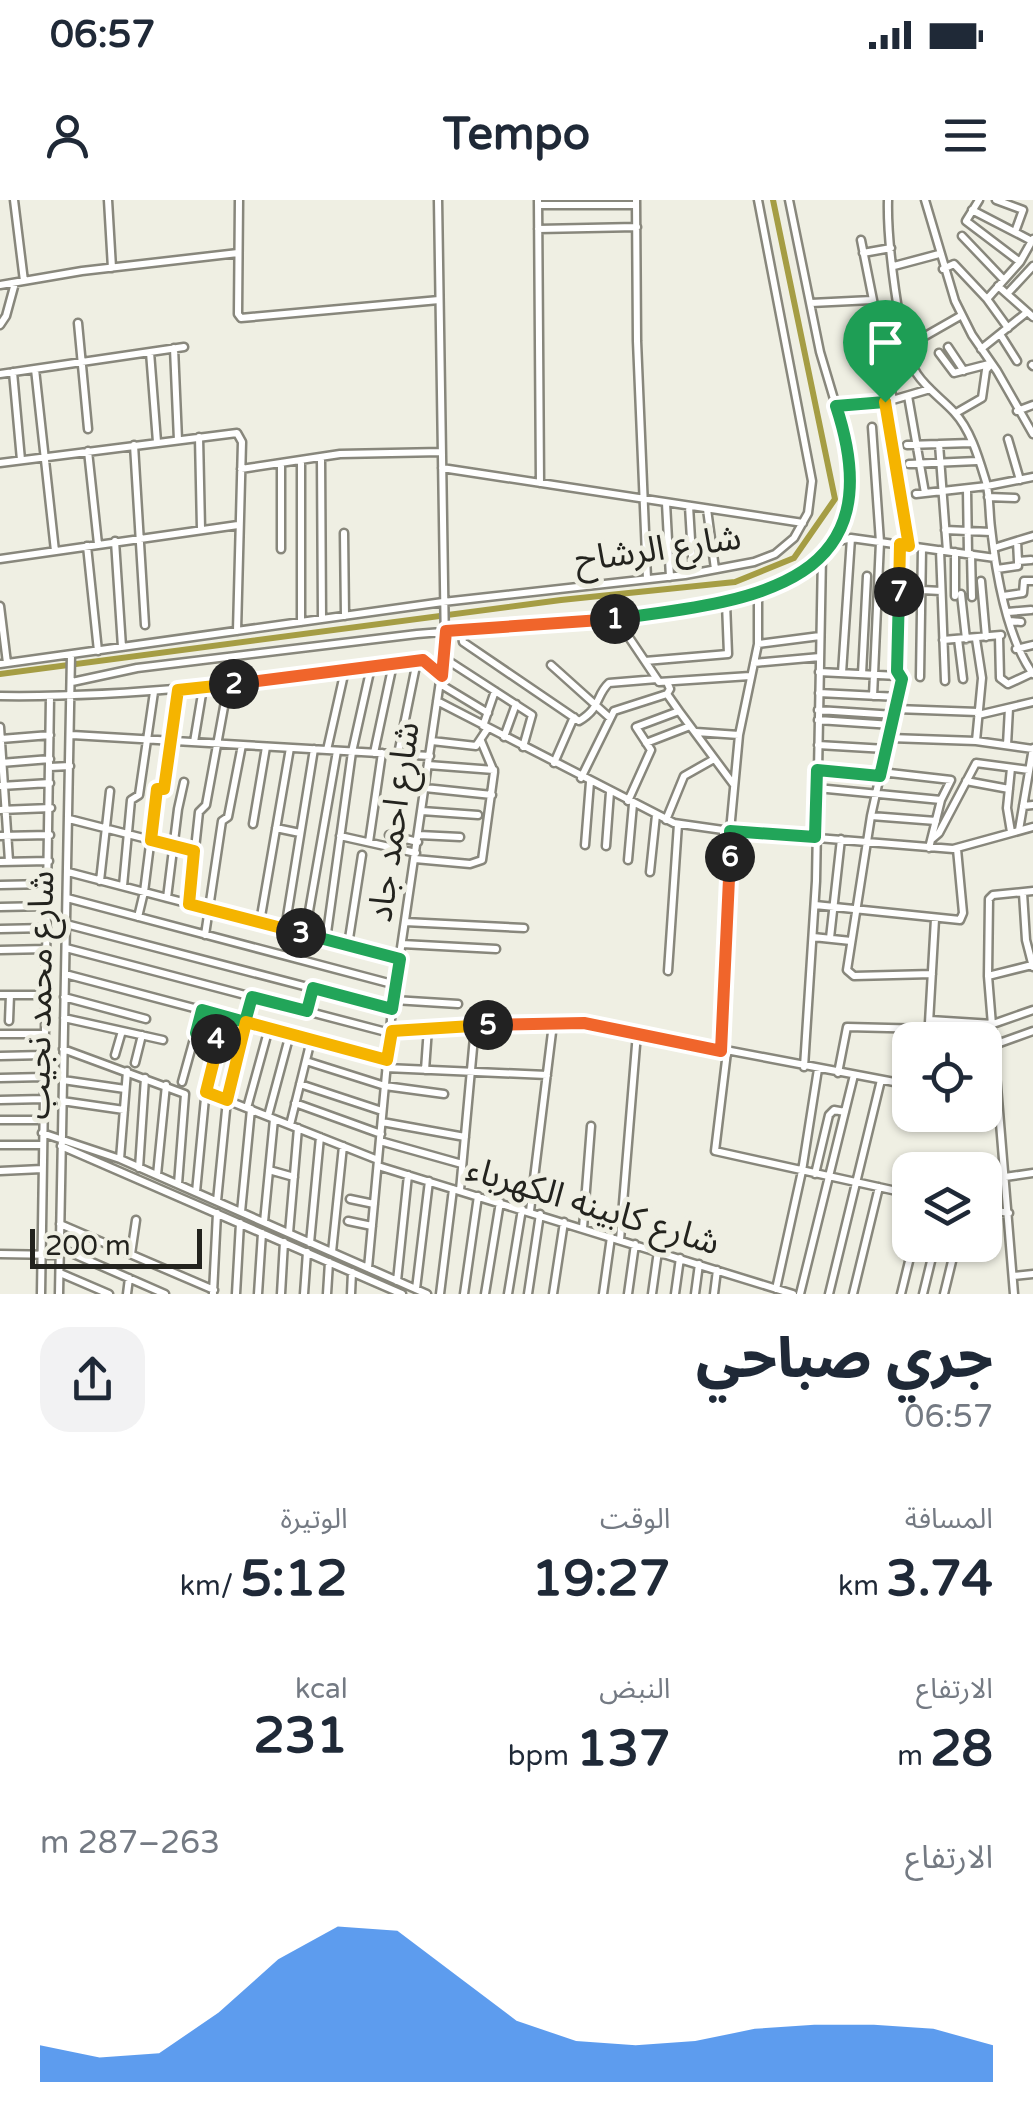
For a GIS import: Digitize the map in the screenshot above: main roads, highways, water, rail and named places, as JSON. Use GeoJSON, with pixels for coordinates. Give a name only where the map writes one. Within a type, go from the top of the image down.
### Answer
{"type":"FeatureCollection","features":[{"type":"Feature","properties":{"kind":"waterway"},"geometry":{"type":"LineString","coordinates":[[0,674],[561,600],[735,582],[794,558],[835,499],[773,200]]}}]}
